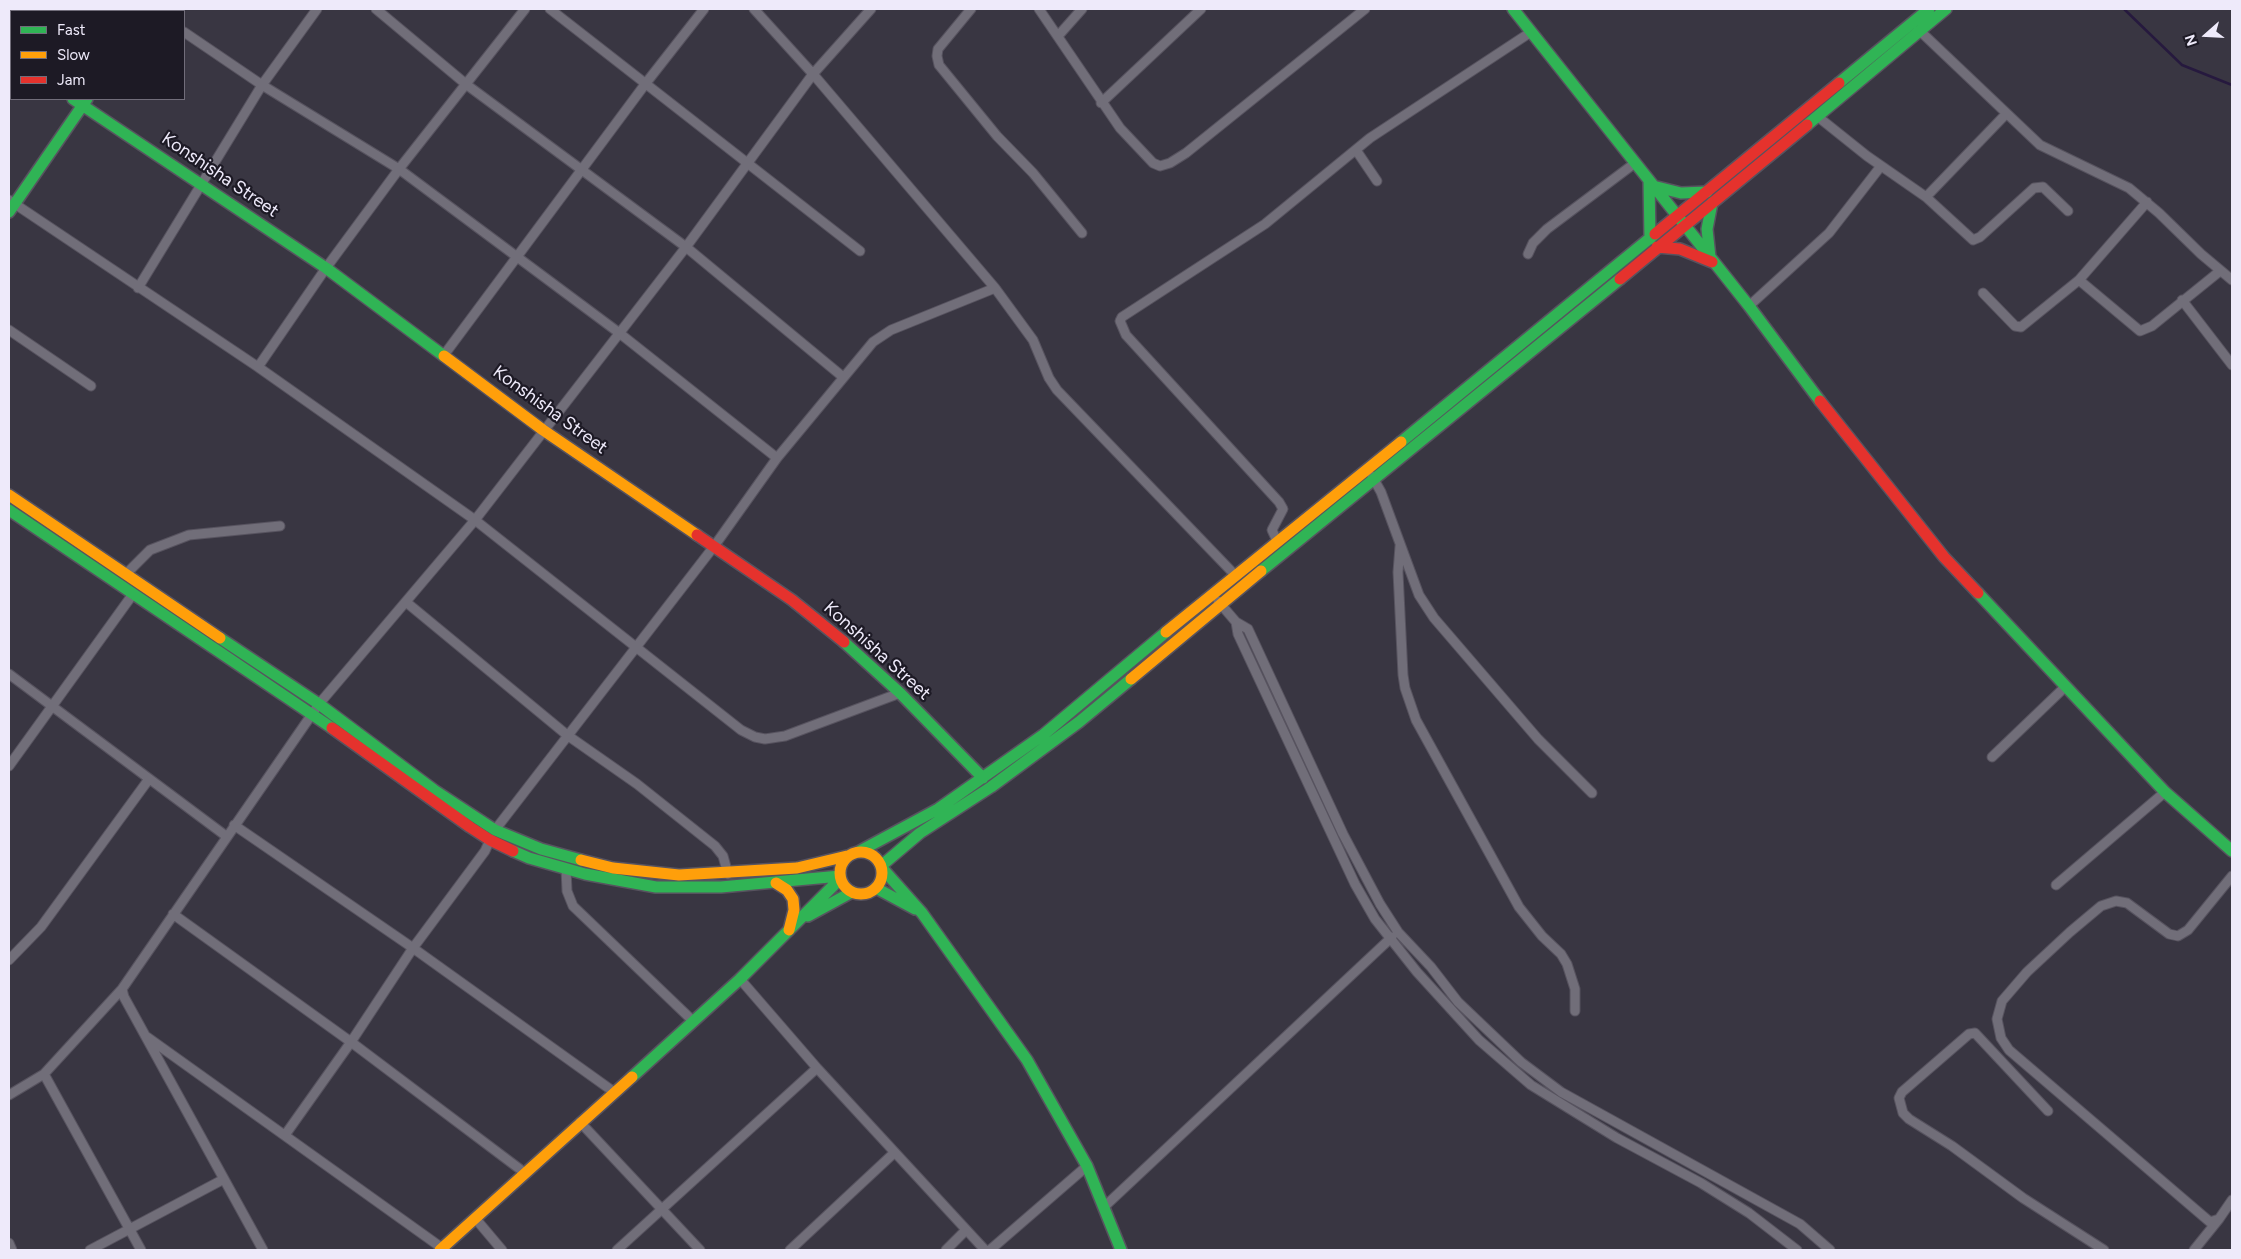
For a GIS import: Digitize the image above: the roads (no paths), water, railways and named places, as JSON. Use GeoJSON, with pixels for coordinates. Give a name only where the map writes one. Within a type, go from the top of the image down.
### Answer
{"type":"FeatureCollection","features":[{"type":"Feature","properties":{"kind":"main road"},"geometry":{"type":"LineString","coordinates":[[1513,9],[1749,306],[1908,514],[1944,557],[2166,792],[2232,851]]}},
{"type":"Feature","properties":{"kind":"main road"},"geometry":{"type":"LineString","coordinates":[[847,856],[841,865],[840,877],[845,886],[852,892],[864,894],[876,888],[882,879],[882,867],[920,833],[1039,753],[1375,479],[1680,221],[1707,192],[1930,9]]}},
{"type":"Feature","properties":{"kind":"main road"},"geometry":{"type":"LineString","coordinates":[[1680,221],[1712,203],[1946,9]]}},
{"type":"Feature","properties":{"kind":"main road"},"geometry":{"type":"LineString","coordinates":[[10,205],[81,101]]}},
{"type":"Feature","properties":{"kind":"main road","name":"Konshisha Street"},"geometry":{"type":"LineString","coordinates":[[81,101],[326,268],[543,430],[715,545],[821,622],[900,693],[983,778]]}},
{"type":"Feature","properties":{"kind":"main road"},"geometry":{"type":"LineString","coordinates":[[1651,183],[1681,193],[1707,192]]}},
{"type":"Feature","properties":{"kind":"main road"},"geometry":{"type":"LineString","coordinates":[[1651,183],[1654,243]]}},
{"type":"Feature","properties":{"kind":"main road"},"geometry":{"type":"LineString","coordinates":[[1712,203],[1707,229],[1712,260]]}},
{"type":"Feature","properties":{"kind":"main road"},"geometry":{"type":"LineString","coordinates":[[1654,243],[1691,252],[1712,260]]}},
{"type":"Feature","properties":{"kind":"main road"},"geometry":{"type":"LineString","coordinates":[[9,495],[319,704],[493,835],[613,868],[679,875],[728,874],[797,868],[860,851],[906,828],[983,778],[1062,720],[1235,575],[1366,469],[1654,243]]}},
{"type":"Feature","properties":{"kind":"main road"},"geometry":{"type":"LineString","coordinates":[[9,510],[312,714],[420,793],[529,858],[566,869],[656,887],[721,888],[840,877]]}},
{"type":"Feature","properties":{"kind":"main road"},"geometry":{"type":"LineString","coordinates":[[860,851],[873,855],[922,913],[1027,1060],[1087,1166],[1104,1207],[1118,1249]]}},
{"type":"Feature","properties":{"kind":"main road"},"geometry":{"type":"LineString","coordinates":[[441,1249],[740,979],[800,921],[840,877]]}},
{"type":"Feature","properties":{"kind":"main road"},"geometry":{"type":"LineString","coordinates":[[776,883],[787,890],[794,905],[794,918],[788,932]]}},
{"type":"Feature","properties":{"kind":"main road"},"geometry":{"type":"LineString","coordinates":[[876,888],[922,913]]}},
{"type":"Feature","properties":{"kind":"main road"},"geometry":{"type":"LineString","coordinates":[[800,921],[852,892]]}},
{"type":"Feature","properties":{"kind":"street"},"geometry":{"type":"LineString","coordinates":[[138,288],[262,85],[316,9]]}},
{"type":"Feature","properties":{"kind":"street"},"geometry":{"type":"LineString","coordinates":[[376,9],[467,85],[686,247],[843,377]]}},
{"type":"Feature","properties":{"kind":"street"},"geometry":{"type":"LineString","coordinates":[[258,367],[326,268],[399,169],[525,9]]}},
{"type":"Feature","properties":{"kind":"street"},"geometry":{"type":"LineString","coordinates":[[550,9],[860,251]]}},
{"type":"Feature","properties":{"kind":"street"},"geometry":{"type":"LineString","coordinates":[[444,355],[646,83],[704,9]]}},
{"type":"Feature","properties":{"kind":"street"},"geometry":{"type":"LineString","coordinates":[[754,9],[813,74],[995,288],[1033,340],[1049,378],[1057,390],[1235,575]]}},
{"type":"Feature","properties":{"kind":"street"},"geometry":{"type":"LineString","coordinates":[[9,1095],[44,1074],[122,989],[319,704],[474,520],[618,332],[686,247],[813,74],[872,9]]}},
{"type":"Feature","properties":{"kind":"street"},"geometry":{"type":"LineString","coordinates":[[971,9],[938,49],[939,65],[996,136],[1033,173],[1082,232]]}},
{"type":"Feature","properties":{"kind":"street"},"geometry":{"type":"LineString","coordinates":[[1039,9],[1101,103],[1120,128],[1153,163],[1160,166],[1170,163],[1267,89],[1365,9]]}},
{"type":"Feature","properties":{"kind":"street"},"geometry":{"type":"LineString","coordinates":[[1058,36],[1082,9]]}},
{"type":"Feature","properties":{"kind":"street"},"geometry":{"type":"LineString","coordinates":[[1101,103],[1201,9]]}},
{"type":"Feature","properties":{"kind":"street"},"geometry":{"type":"LineString","coordinates":[[1920,31],[2040,145],[2129,188],[2147,202],[2232,280]]}},
{"type":"Feature","properties":{"kind":"street"},"geometry":{"type":"LineString","coordinates":[[1278,541],[1272,530],[1283,510],[1279,502],[1126,335],[1120,322],[1127,312],[1264,224],[1356,150],[1531,32]]}},
{"type":"Feature","properties":{"kind":"street"},"geometry":{"type":"LineString","coordinates":[[185,33],[262,85],[399,169],[517,259],[618,332],[777,458]]}},
{"type":"Feature","properties":{"kind":"street"},"geometry":{"type":"LineString","coordinates":[[1926,197],[2006,114]]}},
{"type":"Feature","properties":{"kind":"street"},"geometry":{"type":"LineString","coordinates":[[1817,116],[1881,166],[1926,197],[1973,240],[1980,237],[2034,188],[2043,187],[2068,211]]}},
{"type":"Feature","properties":{"kind":"street"},"geometry":{"type":"LineString","coordinates":[[1356,150],[1377,180]]}},
{"type":"Feature","properties":{"kind":"street"},"geometry":{"type":"LineString","coordinates":[[1528,254],[1547,229],[1635,163]]}},
{"type":"Feature","properties":{"kind":"street"},"geometry":{"type":"LineString","coordinates":[[1749,306],[1829,233],[1881,166]]}},
{"type":"Feature","properties":{"kind":"street"},"geometry":{"type":"LineString","coordinates":[[1983,293],[2016,326],[2021,326],[2079,280],[2147,202]]}},
{"type":"Feature","properties":{"kind":"street"},"geometry":{"type":"LineString","coordinates":[[10,205],[258,367],[474,520],[741,730],[755,737],[765,739],[785,736],[900,693]]}},
{"type":"Feature","properties":{"kind":"street"},"geometry":{"type":"LineString","coordinates":[[2079,280],[2140,331],[2152,326],[2220,271]]}},
{"type":"Feature","properties":{"kind":"street"},"geometry":{"type":"LineString","coordinates":[[284,1135],[351,1042],[413,948],[485,851],[493,835],[567,735],[715,545],[777,458],[843,377],[873,342],[882,335],[995,288]]}},
{"type":"Feature","properties":{"kind":"street"},"geometry":{"type":"LineString","coordinates":[[2182,300],[2232,364]]}},
{"type":"Feature","properties":{"kind":"street"},"geometry":{"type":"LineString","coordinates":[[9,330],[91,386]]}},
{"type":"Feature","properties":{"kind":"street"},"geometry":{"type":"LineString","coordinates":[[1366,469],[1375,479],[1420,595],[1434,618],[1538,739],[1592,793]]}},
{"type":"Feature","properties":{"kind":"street"},"geometry":{"type":"LineString","coordinates":[[127,573],[150,550],[190,535],[280,526]]}},
{"type":"Feature","properties":{"kind":"street"},"geometry":{"type":"LineString","coordinates":[[1400,546],[1398,572],[1403,674],[1405,688],[1416,720],[1519,907],[1542,936],[1561,954],[1567,964],[1575,988],[1575,1010]]}},
{"type":"Feature","properties":{"kind":"street"},"geometry":{"type":"LineString","coordinates":[[9,766],[133,594]]}},
{"type":"Feature","properties":{"kind":"street"},"geometry":{"type":"LineString","coordinates":[[1212,594],[1236,622],[1248,629],[1360,869],[1398,932],[1431,967],[1458,1002],[1521,1062],[1570,1097],[1800,1224],[1830,1250]]}},
{"type":"Feature","properties":{"kind":"street"},"geometry":{"type":"LineString","coordinates":[[406,602],[567,735],[636,784],[715,846],[723,856],[728,874]]}},
{"type":"Feature","properties":{"kind":"street"},"geometry":{"type":"LineString","coordinates":[[1236,622],[1238,634],[1355,884],[1389,939],[1479,1040],[1531,1085],[1600,1128],[1701,1183],[1749,1213],[1797,1250]]}},
{"type":"Feature","properties":{"kind":"street"},"geometry":{"type":"LineString","coordinates":[[9,674],[226,836]]}},
{"type":"Feature","properties":{"kind":"street"},"geometry":{"type":"LineString","coordinates":[[1992,757],[2066,686]]}},
{"type":"Feature","properties":{"kind":"street"},"geometry":{"type":"LineString","coordinates":[[9,960],[41,927],[149,778]]}},
{"type":"Feature","properties":{"kind":"street"},"geometry":{"type":"LineString","coordinates":[[2056,885],[2166,792]]}},
{"type":"Feature","properties":{"kind":"street"},"geometry":{"type":"LineString","coordinates":[[234,826],[413,948],[614,1092]]}},
{"type":"Feature","properties":{"kind":"street"},"geometry":{"type":"LineString","coordinates":[[566,869],[567,891],[573,906],[693,1021]]}},
{"type":"Feature","properties":{"kind":"street"},"geometry":{"type":"LineString","coordinates":[[2219,1219],[2210,1222],[2029,1068],[2004,1044],[1997,1019],[2002,1001],[2028,972],[2070,932],[2101,906],[2116,901],[2127,903],[2170,934],[2178,936],[2188,930],[2232,876]]}},
{"type":"Feature","properties":{"kind":"street"},"geometry":{"type":"LineString","coordinates":[[173,914],[351,1042],[525,1173]]}},
{"type":"Feature","properties":{"kind":"street"},"geometry":{"type":"LineString","coordinates":[[1104,1207],[1398,932]]}},
{"type":"Feature","properties":{"kind":"street"},"geometry":{"type":"LineString","coordinates":[[740,979],[817,1068],[965,1232],[985,1250]]}},
{"type":"Feature","properties":{"kind":"street"},"geometry":{"type":"LineString","coordinates":[[122,989],[124,996],[263,1250]]}},
{"type":"Feature","properties":{"kind":"street"},"geometry":{"type":"LineString","coordinates":[[2048,1111],[1975,1033],[1970,1034],[1902,1092],[1900,1098],[1903,1113],[1908,1119],[1952,1146],[2023,1198],[2104,1250]]}},
{"type":"Feature","properties":{"kind":"street"},"geometry":{"type":"LineString","coordinates":[[147,1037],[441,1249]]}},
{"type":"Feature","properties":{"kind":"street"},"geometry":{"type":"LineString","coordinates":[[617,1250],[817,1068]]}},
{"type":"Feature","properties":{"kind":"street"},"geometry":{"type":"LineString","coordinates":[[44,1074],[141,1250]]}},
{"type":"Feature","properties":{"kind":"street"},"geometry":{"type":"LineString","coordinates":[[580,1122],[700,1250]]}},
{"type":"Feature","properties":{"kind":"street"},"geometry":{"type":"LineString","coordinates":[[790,1250],[894,1153]]}},
{"type":"Feature","properties":{"kind":"street"},"geometry":{"type":"LineString","coordinates":[[990,1250],[1087,1166]]}},
{"type":"Feature","properties":{"kind":"street"},"geometry":{"type":"LineString","coordinates":[[90,1250],[224,1179]]}},
{"type":"Feature","properties":{"kind":"street"},"geometry":{"type":"LineString","coordinates":[[2194,1250],[2232,1200]]}},
{"type":"Feature","properties":{"kind":"street"},"geometry":{"type":"LineString","coordinates":[[474,1218],[502,1250]]}},
{"type":"Feature","properties":{"kind":"street"},"geometry":{"type":"LineString","coordinates":[[946,1250],[965,1232]]}},
{"type":"Feature","properties":{"kind":"street"},"geometry":{"type":"LineString","coordinates":[[9,1244],[12,1250]]}},
{"type":"Feature","properties":{"kind":"waterway"},"geometry":{"type":"LineString","coordinates":[[2124,9],[2182,65],[2232,85]]}}]}
